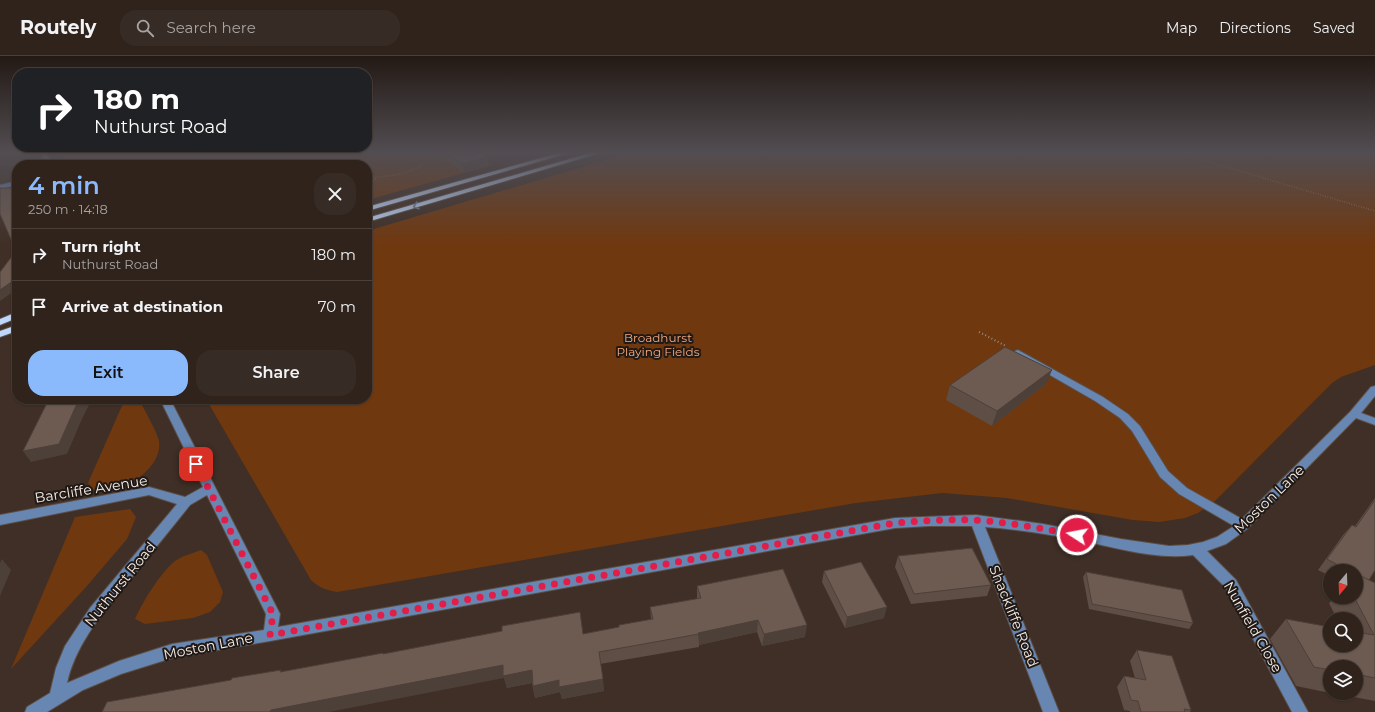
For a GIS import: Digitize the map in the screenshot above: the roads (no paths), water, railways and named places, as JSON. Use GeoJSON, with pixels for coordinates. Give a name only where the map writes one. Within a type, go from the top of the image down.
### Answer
{"type":"FeatureCollection","features":[{"type":"Feature","properties":{"kind":"main road"},"geometry":{"type":"LineString","coordinates":[[372,208],[457,184]]}},
{"type":"Feature","properties":{"kind":"main road"},"geometry":{"type":"LineString","coordinates":[[372,219],[492,184]]}},
{"type":"Feature","properties":{"kind":"main road"},"geometry":{"type":"LineString","coordinates":[[0,322],[12,318]]}},
{"type":"Feature","properties":{"kind":"main road"},"geometry":{"type":"LineString","coordinates":[[0,334],[12,330]]}},
{"type":"Feature","properties":{"kind":"street"},"geometry":{"type":"LineString","coordinates":[[0,187],[12,184]]}},
{"type":"Feature","properties":{"kind":"street"},"geometry":{"type":"LineString","coordinates":[[1018,353],[1099,399],[1124,416],[1136,429],[1164,474],[1183,491],[1243,526]]}},
{"type":"Feature","properties":{"kind":"street","name":"Moston Lane"},"geometry":{"type":"LineString","coordinates":[[33,712],[57,696],[78,685],[119,668],[172,651],[270,635],[895,523],[976,520],[1033,527],[1146,548],[1181,550],[1196,549],[1222,540],[1243,526],[1354,414],[1375,389]]}},
{"type":"Feature","properties":{"kind":"street"},"geometry":{"type":"LineString","coordinates":[[166,404],[273,614],[270,635]]}},
{"type":"Feature","properties":{"kind":"street"},"geometry":{"type":"LineString","coordinates":[[1354,414],[1375,422]]}},
{"type":"Feature","properties":{"kind":"street","name":"Nuthurst Road"},"geometry":{"type":"LineString","coordinates":[[57,696],[62,668],[81,632],[111,590],[186,502],[209,489]]}},
{"type":"Feature","properties":{"kind":"street","name":"Barcliffe Avenue"},"geometry":{"type":"LineString","coordinates":[[0,520],[149,491],[186,502]]}},
{"type":"Feature","properties":{"kind":"street","name":"Shackliffe Road"},"geometry":{"type":"LineString","coordinates":[[976,520],[1051,712]]}},
{"type":"Feature","properties":{"kind":"street","name":"Nunfield Close"},"geometry":{"type":"LineString","coordinates":[[1196,549],[1231,584],[1300,712]]}},
{"type":"Feature","properties":{"kind":"park label","name":"Broadhurst Playing Fields"},"geometry":{"type":"Point","coordinates":[658,344]}}]}
